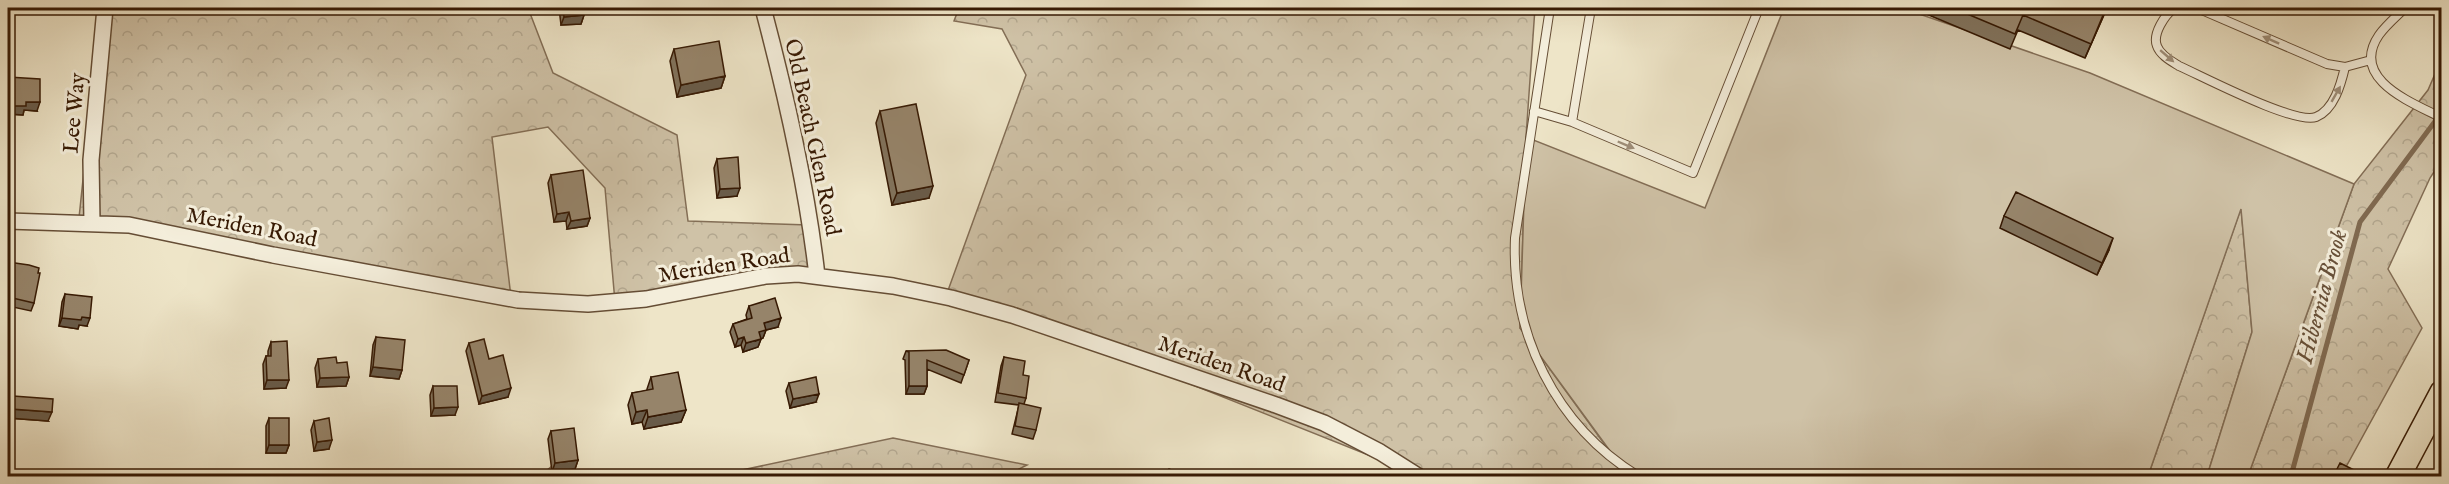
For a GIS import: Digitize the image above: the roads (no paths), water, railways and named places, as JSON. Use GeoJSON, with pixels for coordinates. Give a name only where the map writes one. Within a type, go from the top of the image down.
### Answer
{"type":"FeatureCollection","features":[{"type":"Feature","properties":{"kind":"main road"},"geometry":{"type":"LineString","coordinates":[[2398,477],[2442,393]]}},
{"type":"Feature","properties":{"kind":"street","name":"Lee Way"},"geometry":{"type":"LineString","coordinates":[[92,223],[91,160],[105,8]]}},
{"type":"Feature","properties":{"kind":"street","name":"Old Beach Glen Road"},"geometry":{"type":"LineString","coordinates":[[763,8],[778,63],[812,232],[818,276]]}},
{"type":"Feature","properties":{"kind":"street","name":"Meriden Road"},"geometry":{"type":"LineString","coordinates":[[8,221],[129,225],[273,255],[518,300],[588,304],[646,299],[765,276],[798,274],[893,286],[951,298],[1066,332],[1324,423],[1380,452],[1418,477]]}},
{"type":"Feature","properties":{"kind":"lane"},"geometry":{"type":"LineString","coordinates":[[1550,8],[1515,238],[1514,263],[1523,322],[1541,372],[1564,409],[1600,449],[1638,477]]}},
{"type":"Feature","properties":{"kind":"lane"},"geometry":{"type":"LineString","coordinates":[[1572,122],[1591,8]]}},
{"type":"Feature","properties":{"kind":"lane"},"geometry":{"type":"LineString","coordinates":[[1534,111],[1572,122],[1693,173],[1759,8]]}},
{"type":"Feature","properties":{"kind":"lane"},"geometry":{"type":"LineString","coordinates":[[2174,8],[2162,23],[2156,38],[2157,47],[2165,57],[2179,66],[2275,109],[2308,119],[2318,117],[2337,93],[2345,67]]}},
{"type":"Feature","properties":{"kind":"lane"},"geometry":{"type":"LineString","coordinates":[[2197,8],[2327,64],[2345,67],[2371,60]]}},
{"type":"Feature","properties":{"kind":"lane"},"geometry":{"type":"LineString","coordinates":[[2405,8],[2379,35],[2371,60],[2373,71],[2396,94],[2442,118]]}},
{"type":"Feature","properties":{"kind":"waterway","name":"Hibernia Brook"},"geometry":{"type":"LineString","coordinates":[[2291,476],[2360,222],[2442,112]]}}]}
